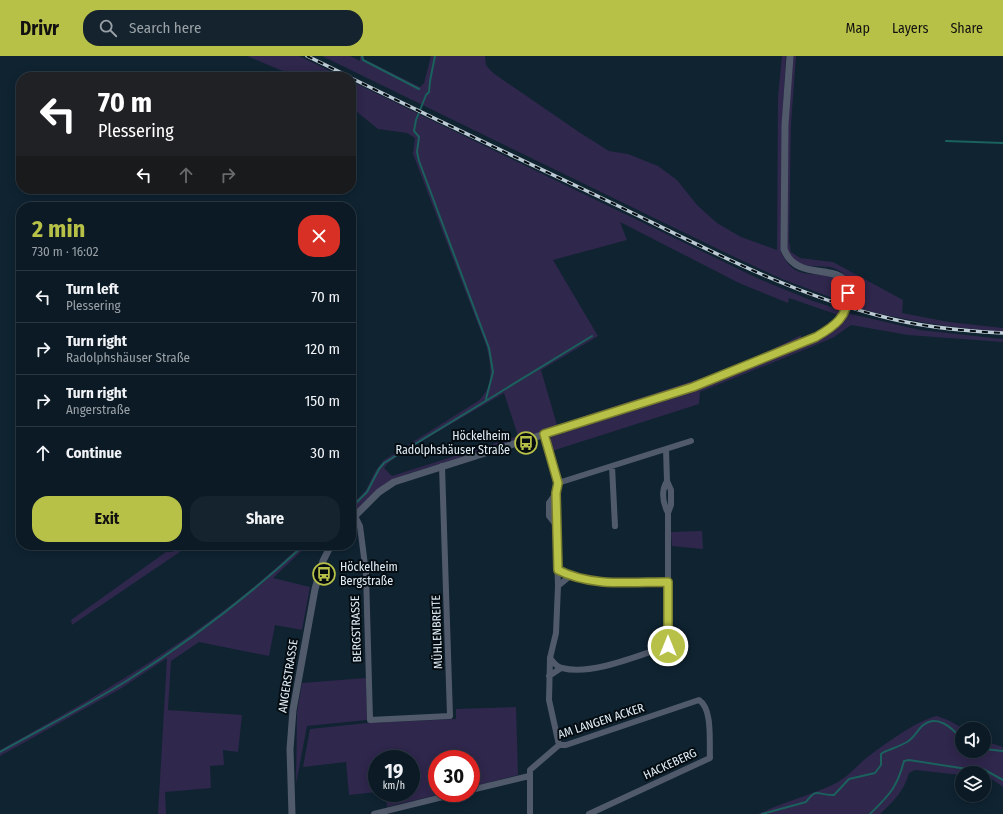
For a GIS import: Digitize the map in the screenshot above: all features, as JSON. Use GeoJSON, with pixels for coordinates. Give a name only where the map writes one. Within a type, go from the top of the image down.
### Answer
{"type":"FeatureCollection","features":[{"type":"Feature","properties":{"kind":"street"},"geometry":{"type":"LineString","coordinates":[[356,515],[379,492],[394,482],[722,376],[816,337],[833,328],[842,318],[848,295],[848,289],[842,278],[832,272],[806,269],[797,266],[786,256],[784,249],[785,125],[790,56]]}},
{"type":"Feature","properties":{"kind":"street"},"geometry":{"type":"LineString","coordinates":[[544,434],[558,483],[556,493],[549,503],[549,516],[556,525],[558,570],[556,633],[550,658],[549,700],[559,746]]}},
{"type":"Feature","properties":{"kind":"street"},"geometry":{"type":"LineString","coordinates":[[558,483],[691,441]]}},
{"type":"Feature","properties":{"kind":"street"},"geometry":{"type":"LineString","coordinates":[[550,658],[561,668],[583,669],[614,663],[668,646],[668,513],[671,505],[671,490],[667,481],[666,449]]}},
{"type":"Feature","properties":{"kind":"street","name":"MÜHLENBREITE"},"geometry":{"type":"LineString","coordinates":[[370,720],[450,716],[442,466]]}},
{"type":"Feature","properties":{"kind":"street"},"geometry":{"type":"LineString","coordinates":[[612,466],[615,526]]}},
{"type":"Feature","properties":{"kind":"street","name":"BERGSTRASSE"},"geometry":{"type":"LineString","coordinates":[[356,521],[360,526],[366,573],[370,720]]}},
{"type":"Feature","properties":{"kind":"street","name":"ANGERSTRASSE"},"geometry":{"type":"LineString","coordinates":[[292,814],[290,749],[292,710],[313,596],[323,561],[328,550]]}},
{"type":"Feature","properties":{"kind":"street"},"geometry":{"type":"LineString","coordinates":[[558,570],[570,576],[608,582],[668,582]]}},
{"type":"Feature","properties":{"kind":"street"},"geometry":{"type":"LineString","coordinates":[[558,586],[570,576]]}},
{"type":"Feature","properties":{"kind":"street"},"geometry":{"type":"LineString","coordinates":[[549,676],[561,668]]}},
{"type":"Feature","properties":{"kind":"street","name":"AM LANGEN ACKER"},"geometry":{"type":"LineString","coordinates":[[529,776],[530,770],[559,746],[566,745],[699,700],[705,704]]}},
{"type":"Feature","properties":{"kind":"street","name":"HACKEBERG"},"geometry":{"type":"LineString","coordinates":[[589,814],[710,758],[708,711],[705,704]]}},
{"type":"Feature","properties":{"kind":"street"},"geometry":{"type":"LineString","coordinates":[[480,788],[529,776],[530,814]]}},
{"type":"Feature","properties":{"kind":"street"},"geometry":{"type":"LineString","coordinates":[[374,814],[428,801]]}},
{"type":"Feature","properties":{"kind":"shaded area"},"geometry":{"type":"Polygon","coordinates":[[[247,56],[299,56],[333,72],[285,72],[247,56]]]}},
{"type":"Feature","properties":{"kind":"shaded area"},"geometry":{"type":"Polygon","coordinates":[[[322,56],[350,56],[360,61],[360,56],[364,56],[364,59],[420,87],[424,83],[431,56],[485,56],[486,65],[493,73],[579,132],[609,151],[628,154],[658,166],[677,180],[697,205],[717,223],[741,237],[777,250],[778,96],[782,56],[786,56],[783,110],[781,252],[789,264],[797,271],[808,274],[832,276],[838,279],[842,284],[844,291],[843,302],[782,279],[726,253],[322,56]]]}},
{"type":"Feature","properties":{"kind":"shaded area"},"geometry":{"type":"Polygon","coordinates":[[[792,56],[796,56],[791,124],[789,242],[791,252],[800,258],[833,262],[903,300],[902,313],[949,322],[1003,328],[1003,332],[926,323],[850,306],[850,287],[845,276],[841,272],[829,267],[801,264],[791,255],[786,248],[787,124],[792,56]]]}},
{"type":"Feature","properties":{"kind":"shaded area"},"geometry":{"type":"Polygon","coordinates":[[[356,83],[759,279],[813,301],[841,310],[838,315],[789,298],[788,303],[739,283],[620,222],[627,240],[553,260],[598,336],[541,370],[557,425],[714,374],[767,352],[801,335],[801,341],[709,379],[555,428],[554,426],[541,430],[541,432],[407,474],[356,512],[356,501],[366,490],[376,470],[384,460],[478,401],[487,389],[490,375],[486,345],[413,154],[415,138],[407,133],[378,129],[356,111],[356,83]],[[504,393],[400,454],[384,468],[392,476],[518,436],[504,393]]]}},
{"type":"Feature","properties":{"kind":"shaded area"},"geometry":{"type":"Polygon","coordinates":[[[847,313],[920,330],[1003,339],[1003,342],[908,335],[851,325],[834,337],[816,345],[700,392],[699,404],[552,451],[550,443],[551,437],[692,391],[817,341],[839,327],[847,313]]]}},
{"type":"Feature","properties":{"kind":"shaded area"},"geometry":{"type":"Polygon","coordinates":[[[702,531],[703,549],[672,546],[671,532],[702,531]]]}},
{"type":"Feature","properties":{"kind":"shaded area"},"geometry":{"type":"Polygon","coordinates":[[[175,550],[183,550],[72,625],[71,620],[166,552],[172,552],[175,550]]]}},
{"type":"Feature","properties":{"kind":"shaded area"},"geometry":{"type":"Polygon","coordinates":[[[296,550],[303,550],[273,578],[310,587],[302,630],[275,625],[269,656],[199,642],[171,661],[168,710],[242,715],[238,752],[223,750],[224,765],[210,766],[211,788],[165,792],[166,814],[158,814],[167,658],[120,689],[0,756],[0,750],[80,705],[158,657],[232,604],[267,576],[296,550]]]}},
{"type":"Feature","properties":{"kind":"shaded area"},"geometry":{"type":"Polygon","coordinates":[[[366,678],[367,720],[307,726],[296,784],[297,712],[302,683],[366,678]]]}},
{"type":"Feature","properties":{"kind":"shaded area"},"geometry":{"type":"Polygon","coordinates":[[[516,707],[518,775],[480,785],[480,750],[428,750],[428,797],[420,799],[420,750],[368,750],[368,793],[349,795],[346,762],[303,767],[310,729],[367,723],[456,719],[456,709],[516,707]]]}},
{"type":"Feature","properties":{"kind":"shaded area"},"geometry":{"type":"Polygon","coordinates":[[[937,716],[955,724],[955,758],[991,758],[991,743],[1003,747],[1003,787],[991,778],[991,766],[955,766],[955,774],[915,770],[909,773],[898,795],[880,814],[758,814],[838,782],[889,741],[909,728],[937,716]]]}},
{"type":"Feature","properties":{"kind":"shaded area"},"geometry":{"type":"Polygon","coordinates":[[[387,802],[408,802],[387,807],[387,802]]]}},
{"type":"Feature","properties":{"kind":"waterway"},"geometry":{"type":"LineString","coordinates":[[362,56],[363,60],[419,89]]}},
{"type":"Feature","properties":{"kind":"waterway"},"geometry":{"type":"LineString","coordinates":[[435,56],[429,92],[426,95],[416,120],[414,131],[419,137],[417,152],[419,161],[489,348],[493,372],[486,399]]}},
{"type":"Feature","properties":{"kind":"waterway"},"geometry":{"type":"LineString","coordinates":[[946,141],[1003,143]]}},
{"type":"Feature","properties":{"kind":"waterway"},"geometry":{"type":"LineString","coordinates":[[356,503],[367,492],[379,469],[384,463],[592,336]]}},
{"type":"Feature","properties":{"kind":"waterway"},"geometry":{"type":"LineString","coordinates":[[0,752],[112,690],[151,665],[219,617],[298,550]]}},
{"type":"Feature","properties":{"kind":"waterway"},"geometry":{"type":"LineString","coordinates":[[762,814],[806,802],[813,794],[816,793],[834,795],[849,779],[875,773],[881,765],[881,754],[909,740],[922,726],[928,722],[939,722],[955,731]]}},
{"type":"Feature","properties":{"kind":"waterway"},"geometry":{"type":"LineString","coordinates":[[991,750],[1003,751]]}},
{"type":"Feature","properties":{"kind":"waterway"},"geometry":{"type":"LineString","coordinates":[[870,814],[892,790],[904,761],[909,760],[967,769],[983,769],[1003,780]]}},
{"type":"Feature","properties":{"kind":"railway"},"geometry":{"type":"LineString","coordinates":[[307,56],[340,72]]}},
{"type":"Feature","properties":{"kind":"railway"},"geometry":{"type":"LineString","coordinates":[[356,80],[742,266],[810,294],[845,306],[895,320],[957,330],[1003,333]]}},
{"type":"Feature","properties":{"kind":"place","name":"Höckelheim Radolphshäuser Straße"},"geometry":{"type":"Point","coordinates":[526,443]}},
{"type":"Feature","properties":{"kind":"place","name":"Höckelheim Bergstraße"},"geometry":{"type":"Point","coordinates":[324,574]}},
{"type":"Feature","properties":{"kind":"route"},"geometry":{"type":"LineString","coordinates":[[668,646],[668,582],[608,582],[570,576],[558,570],[556,525],[556,493],[558,483],[544,434],[693,387],[816,337],[833,328],[842,318],[848,293]]}}]}
